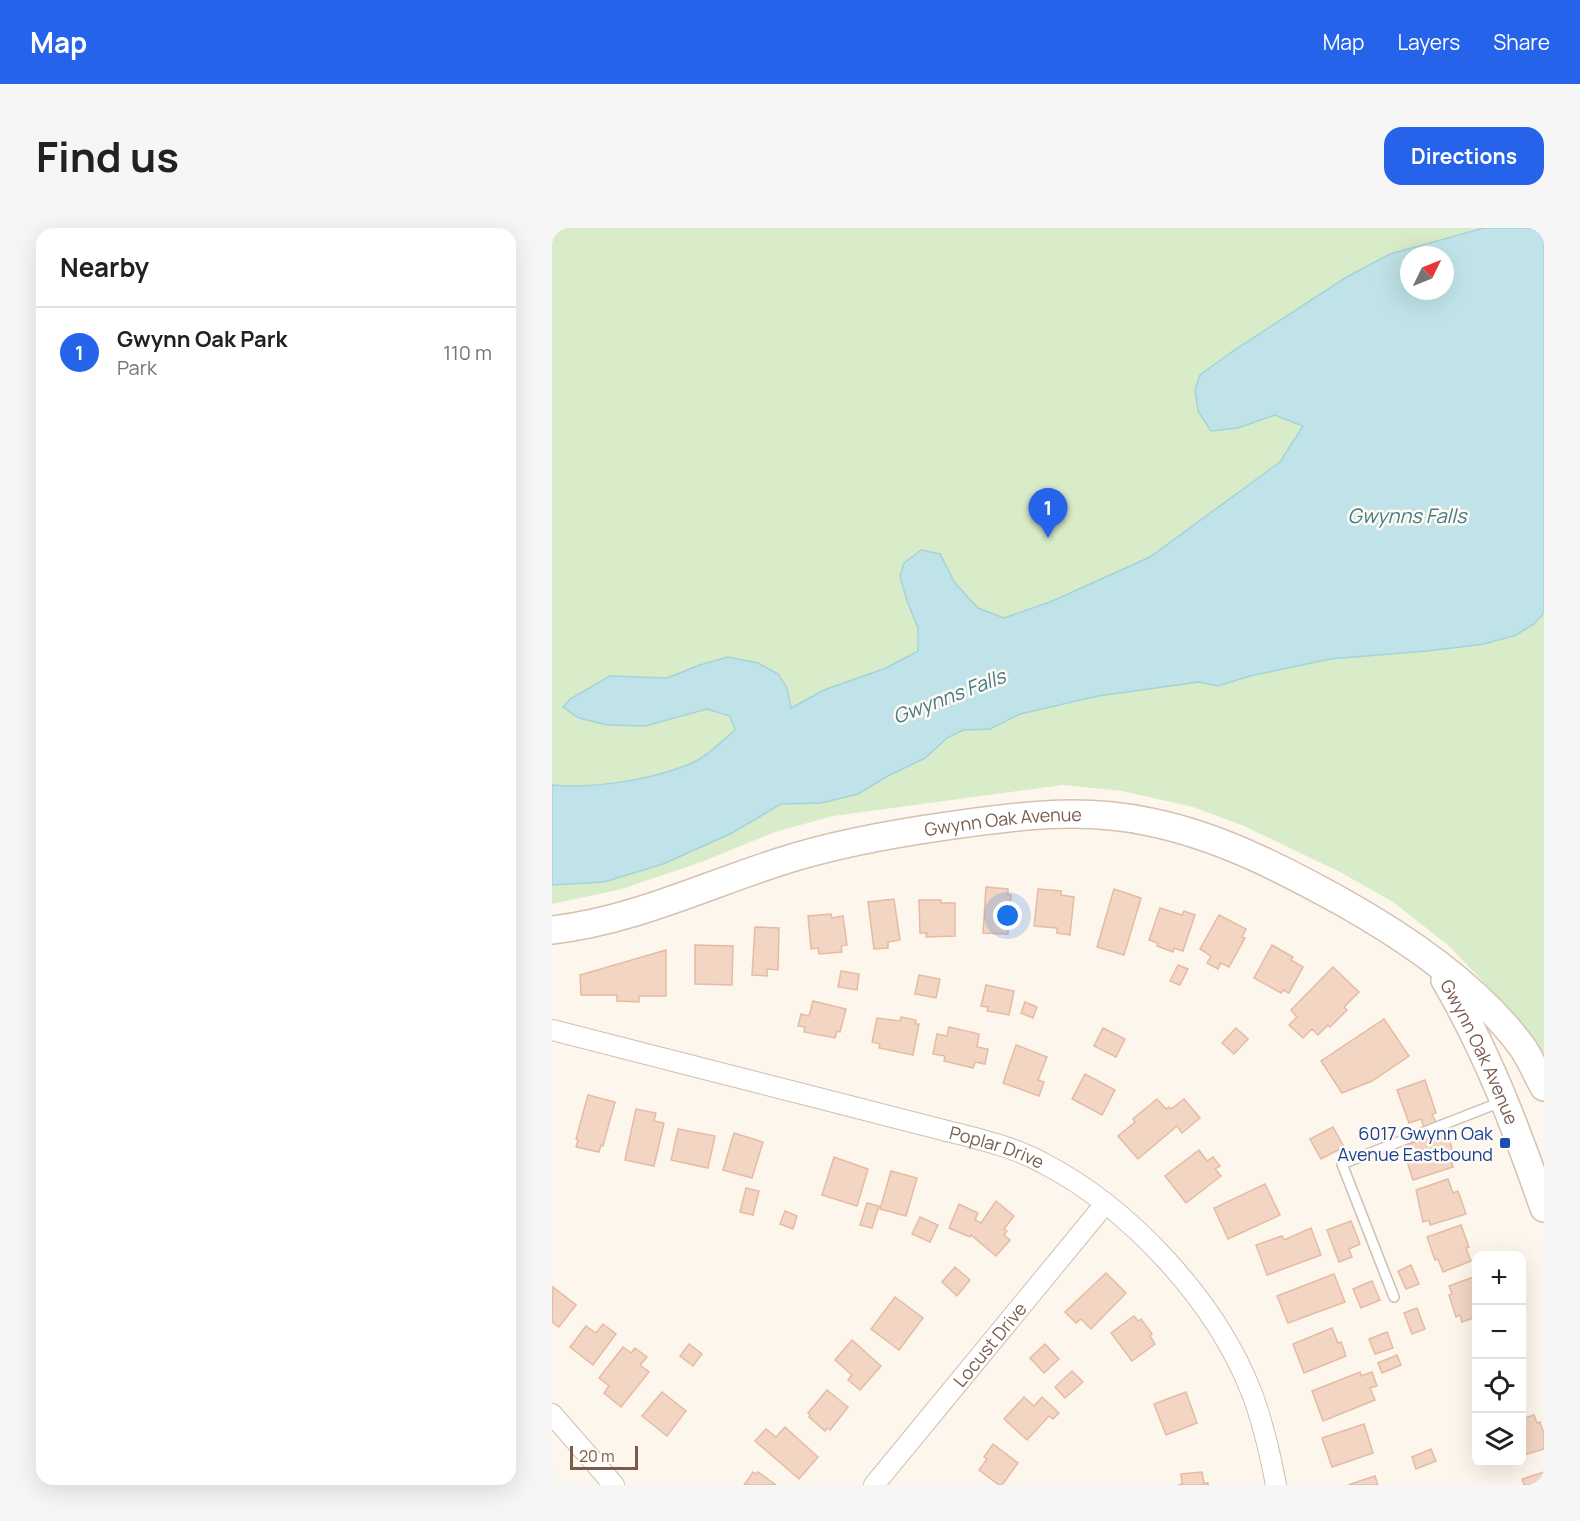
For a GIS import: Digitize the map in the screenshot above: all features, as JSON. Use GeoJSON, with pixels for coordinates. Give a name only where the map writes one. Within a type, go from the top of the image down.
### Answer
{"type":"FeatureCollection","features":[{"type":"Feature","properties":{"kind":"main road","name":"Gwynn Oak Avenue"},"geometry":{"type":"LineString","coordinates":[[552,930],[624,917],[780,862],[843,844],[1007,817],[1084,813],[1151,822],[1203,837],[1252,855],[1373,920],[1435,963],[1494,1013],[1524,1050],[1544,1088]]}},
{"type":"Feature","properties":{"kind":"main road","name":"Gwynn Oak Avenue"},"geometry":{"type":"LineString","coordinates":[[1435,963],[1467,1018],[1492,1069],[1544,1209]]}},
{"type":"Feature","properties":{"kind":"street","name":"Poplar Drive"},"geometry":{"type":"LineString","coordinates":[[552,1030],[972,1137],[1042,1162],[1078,1184],[1139,1233],[1177,1270],[1208,1312],[1231,1348],[1255,1401],[1269,1444],[1276,1485]]}},
{"type":"Feature","properties":{"kind":"street","name":"Locust Drive"},"geometry":{"type":"LineString","coordinates":[[874,1485],[1105,1204]]}},
{"type":"Feature","properties":{"kind":"street"},"geometry":{"type":"LineString","coordinates":[[552,1414],[614,1485]]}},
{"type":"Feature","properties":{"kind":"lane"},"geometry":{"type":"LineString","coordinates":[[1394,1297],[1342,1164],[1504,1101]]}},
{"type":"Feature","properties":{"kind":"green space"},"geometry":{"type":"Polygon","coordinates":[[[552,228],[1544,228],[1544,1063],[1511,1012],[1492,991],[1449,946],[1393,902],[1340,872],[1244,826],[1193,807],[1122,791],[1063,785],[833,816],[775,832],[704,861],[622,889],[552,904],[552,228]]]}},
{"type":"Feature","properties":{"kind":"water","name":"Gwynns Falls"},"geometry":{"type":"Polygon","coordinates":[[[1484,228],[1544,228],[1544,613],[1534,624],[1516,635],[1484,644],[1330,659],[1250,676],[1218,686],[1199,682],[1098,696],[1020,714],[990,729],[963,730],[947,738],[925,758],[858,794],[821,803],[781,804],[732,833],[663,864],[604,882],[552,885],[552,785],[605,784],[644,778],[679,768],[710,752],[735,730],[730,716],[707,709],[645,726],[607,725],[579,718],[563,707],[570,699],[610,676],[667,678],[728,657],[758,663],[778,674],[787,688],[791,708],[824,690],[886,668],[918,651],[918,628],[900,576],[904,563],[921,550],[940,554],[955,583],[978,608],[1004,618],[1050,602],[1150,557],[1280,462],[1303,426],[1275,415],[1238,428],[1211,431],[1198,411],[1195,390],[1200,375],[1345,278],[1390,254],[1400,251],[1400,300],[1454,300],[1454,246],[1419,246],[1484,228]]]}},
{"type":"Feature","properties":{"kind":"building"},"geometry":{"type":"Polygon","coordinates":[[[986,887],[1008,889],[1008,895],[1011,895],[1008,934],[983,933],[986,887]]]}},
{"type":"Feature","properties":{"kind":"building"},"geometry":{"type":"Polygon","coordinates":[[[1038,889],[1061,891],[1061,895],[1074,897],[1070,935],[1057,933],[1057,928],[1034,926],[1038,889]]]}},
{"type":"Feature","properties":{"kind":"building"},"geometry":{"type":"Polygon","coordinates":[[[1114,889],[1141,898],[1124,955],[1097,947],[1114,889]]]}},
{"type":"Feature","properties":{"kind":"building"},"geometry":{"type":"Polygon","coordinates":[[[894,899],[900,940],[888,942],[888,948],[874,949],[868,902],[894,899]]]}},
{"type":"Feature","properties":{"kind":"building"},"geometry":{"type":"Polygon","coordinates":[[[919,900],[941,900],[941,903],[955,903],[955,936],[926,937],[927,933],[920,933],[919,900]]]}},
{"type":"Feature","properties":{"kind":"building"},"geometry":{"type":"Polygon","coordinates":[[[1160,908],[1182,915],[1184,911],[1195,915],[1183,951],[1174,948],[1173,952],[1149,940],[1160,908]]]}},
{"type":"Feature","properties":{"kind":"building"},"geometry":{"type":"Polygon","coordinates":[[[831,914],[832,918],[843,916],[847,945],[841,946],[842,952],[819,954],[818,948],[811,949],[808,916],[831,914]]]}},
{"type":"Feature","properties":{"kind":"building"},"geometry":{"type":"Polygon","coordinates":[[[1219,915],[1246,929],[1242,937],[1245,938],[1229,967],[1221,963],[1218,969],[1207,963],[1211,956],[1200,949],[1219,915]]]}},
{"type":"Feature","properties":{"kind":"building"},"geometry":{"type":"Polygon","coordinates":[[[755,927],[779,928],[778,970],[767,969],[767,976],[752,975],[755,927]]]}},
{"type":"Feature","properties":{"kind":"building"},"geometry":{"type":"Polygon","coordinates":[[[695,945],[733,946],[732,985],[695,984],[695,945]]]}},
{"type":"Feature","properties":{"kind":"building"},"geometry":{"type":"Polygon","coordinates":[[[1272,945],[1293,957],[1291,960],[1303,967],[1289,993],[1283,990],[1281,993],[1254,978],[1272,945]]]}},
{"type":"Feature","properties":{"kind":"building"},"geometry":{"type":"Polygon","coordinates":[[[666,950],[666,996],[639,996],[639,1002],[617,1001],[617,995],[581,995],[580,975],[666,950]]]}},
{"type":"Feature","properties":{"kind":"building"},"geometry":{"type":"Polygon","coordinates":[[[1178,965],[1188,969],[1180,985],[1170,981],[1178,965]]]}},
{"type":"Feature","properties":{"kind":"building"},"geometry":{"type":"Polygon","coordinates":[[[1333,967],[1359,992],[1344,1007],[1347,1010],[1330,1027],[1328,1025],[1318,1035],[1312,1029],[1303,1038],[1289,1025],[1297,1017],[1291,1010],[1333,967]]]}},
{"type":"Feature","properties":{"kind":"building"},"geometry":{"type":"Polygon","coordinates":[[[841,971],[859,974],[857,990],[838,987],[841,971]]]}},
{"type":"Feature","properties":{"kind":"building"},"geometry":{"type":"Polygon","coordinates":[[[919,975],[940,979],[936,998],[915,994],[919,975]]]}},
{"type":"Feature","properties":{"kind":"building"},"geometry":{"type":"Polygon","coordinates":[[[986,985],[1014,991],[1009,1015],[987,1011],[988,1007],[981,1006],[986,985]]]}},
{"type":"Feature","properties":{"kind":"building"},"geometry":{"type":"Polygon","coordinates":[[[813,1001],[846,1009],[840,1032],[837,1031],[835,1038],[804,1032],[805,1027],[798,1026],[801,1014],[809,1016],[813,1001]]]}},
{"type":"Feature","properties":{"kind":"building"},"geometry":{"type":"Polygon","coordinates":[[[1025,1002],[1037,1007],[1033,1018],[1021,1013],[1025,1002]]]}},
{"type":"Feature","properties":{"kind":"building"},"geometry":{"type":"Polygon","coordinates":[[[901,1017],[916,1020],[915,1024],[919,1024],[913,1055],[879,1048],[880,1044],[872,1042],[877,1018],[900,1021],[901,1017]]]}},
{"type":"Feature","properties":{"kind":"building"},"geometry":{"type":"Polygon","coordinates":[[[1384,1019],[1409,1056],[1372,1081],[1342,1093],[1321,1061],[1384,1019]]]}},
{"type":"Feature","properties":{"kind":"building"},"geometry":{"type":"Polygon","coordinates":[[[949,1027],[979,1034],[977,1047],[988,1049],[985,1064],[975,1062],[973,1068],[944,1061],[945,1056],[933,1054],[937,1034],[947,1036],[949,1027]]]}},
{"type":"Feature","properties":{"kind":"building"},"geometry":{"type":"Polygon","coordinates":[[[1103,1028],[1125,1039],[1116,1057],[1094,1046],[1103,1028]]]}},
{"type":"Feature","properties":{"kind":"building"},"geometry":{"type":"Polygon","coordinates":[[[1236,1028],[1248,1039],[1234,1054],[1222,1043],[1236,1028]]]}},
{"type":"Feature","properties":{"kind":"building"},"geometry":{"type":"Polygon","coordinates":[[[1016,1045],[1047,1057],[1038,1080],[1044,1082],[1039,1096],[1003,1083],[1016,1045]]]}},
{"type":"Feature","properties":{"kind":"building"},"geometry":{"type":"Polygon","coordinates":[[[1085,1074],[1115,1090],[1102,1115],[1072,1099],[1085,1074]]]}},
{"type":"Feature","properties":{"kind":"building"},"geometry":{"type":"Polygon","coordinates":[[[1425,1080],[1436,1113],[1432,1114],[1436,1123],[1424,1127],[1421,1119],[1409,1123],[1397,1090],[1425,1080]]]}},
{"type":"Feature","properties":{"kind":"building"},"geometry":{"type":"Polygon","coordinates":[[[588,1095],[615,1102],[603,1146],[601,1145],[599,1152],[576,1147],[588,1095]]]}},
{"type":"Feature","properties":{"kind":"building"},"geometry":{"type":"Polygon","coordinates":[[[1157,1099],[1166,1109],[1169,1107],[1171,1109],[1184,1099],[1200,1118],[1182,1133],[1177,1126],[1138,1159],[1118,1136],[1135,1122],[1133,1119],[1157,1099]]]}},
{"type":"Feature","properties":{"kind":"building"},"geometry":{"type":"Polygon","coordinates":[[[636,1109],[656,1113],[654,1121],[664,1123],[654,1166],[625,1160],[636,1109]]]}},
{"type":"Feature","properties":{"kind":"building"},"geometry":{"type":"Polygon","coordinates":[[[1333,1127],[1344,1147],[1321,1159],[1310,1139],[1333,1127]]]}},
{"type":"Feature","properties":{"kind":"building"},"geometry":{"type":"Polygon","coordinates":[[[678,1129],[715,1136],[708,1168],[671,1160],[678,1129]]]}},
{"type":"Feature","properties":{"kind":"building"},"geometry":{"type":"Polygon","coordinates":[[[1446,1129],[1453,1152],[1449,1153],[1453,1167],[1413,1180],[1402,1146],[1432,1137],[1431,1134],[1446,1129]]]}},
{"type":"Feature","properties":{"kind":"building"},"geometry":{"type":"Polygon","coordinates":[[[734,1133],[763,1142],[752,1178],[723,1170],[734,1133]]]}},
{"type":"Feature","properties":{"kind":"building"},"geometry":{"type":"Polygon","coordinates":[[[1199,1150],[1207,1161],[1213,1157],[1220,1166],[1215,1169],[1221,1176],[1186,1203],[1165,1176],[1199,1150]]]}},
{"type":"Feature","properties":{"kind":"building"},"geometry":{"type":"Polygon","coordinates":[[[834,1157],[868,1169],[857,1206],[822,1195],[834,1157]]]}},
{"type":"Feature","properties":{"kind":"building"},"geometry":{"type":"Polygon","coordinates":[[[891,1171],[917,1178],[906,1216],[880,1209],[891,1171]]]}},
{"type":"Feature","properties":{"kind":"building"},"geometry":{"type":"Polygon","coordinates":[[[1448,1179],[1453,1193],[1458,1191],[1466,1214],[1430,1225],[1429,1220],[1423,1222],[1416,1190],[1448,1179]]]}},
{"type":"Feature","properties":{"kind":"building"},"geometry":{"type":"Polygon","coordinates":[[[1265,1184],[1280,1215],[1228,1239],[1214,1208],[1265,1184]]]}},
{"type":"Feature","properties":{"kind":"building"},"geometry":{"type":"Polygon","coordinates":[[[746,1188],[759,1191],[753,1215],[740,1212],[746,1188]]]}},
{"type":"Feature","properties":{"kind":"building"},"geometry":{"type":"Polygon","coordinates":[[[996,1201],[1014,1216],[1004,1229],[1007,1231],[1004,1235],[1010,1240],[996,1256],[971,1235],[970,1237],[949,1228],[959,1204],[978,1213],[975,1220],[981,1223],[996,1201]]]}},
{"type":"Feature","properties":{"kind":"building"},"geometry":{"type":"Polygon","coordinates":[[[867,1203],[879,1206],[872,1228],[860,1225],[867,1203]]]}},
{"type":"Feature","properties":{"kind":"building"},"geometry":{"type":"Polygon","coordinates":[[[785,1211],[797,1216],[793,1229],[780,1224],[785,1211]]]}},
{"type":"Feature","properties":{"kind":"building"},"geometry":{"type":"Polygon","coordinates":[[[920,1217],[938,1225],[930,1242],[912,1234],[920,1217]]]}},
{"type":"Feature","properties":{"kind":"building"},"geometry":{"type":"Polygon","coordinates":[[[1351,1221],[1360,1244],[1349,1249],[1352,1257],[1339,1262],[1327,1230],[1351,1221]]]}},
{"type":"Feature","properties":{"kind":"building"},"geometry":{"type":"Polygon","coordinates":[[[1461,1225],[1469,1247],[1466,1248],[1471,1261],[1443,1272],[1438,1259],[1435,1260],[1427,1237],[1461,1225]]]}},
{"type":"Feature","properties":{"kind":"building"},"geometry":{"type":"Polygon","coordinates":[[[1311,1228],[1321,1255],[1267,1275],[1256,1245],[1282,1236],[1284,1240],[1311,1228]]]}},
{"type":"Feature","properties":{"kind":"building"},"geometry":{"type":"Polygon","coordinates":[[[1411,1265],[1419,1284],[1406,1289],[1398,1271],[1411,1265]]]}},
{"type":"Feature","properties":{"kind":"building"},"geometry":{"type":"Polygon","coordinates":[[[955,1267],[970,1280],[957,1296],[942,1282],[955,1267]]]}},
{"type":"Feature","properties":{"kind":"building"},"geometry":{"type":"Polygon","coordinates":[[[1106,1273],[1126,1293],[1091,1329],[1081,1319],[1076,1323],[1065,1312],[1106,1273]]]}},
{"type":"Feature","properties":{"kind":"building"},"geometry":{"type":"Polygon","coordinates":[[[1334,1274],[1345,1302],[1288,1323],[1277,1296],[1334,1274]]]}},
{"type":"Feature","properties":{"kind":"building"},"geometry":{"type":"Polygon","coordinates":[[[1472,1277],[1472,1318],[1462,1322],[1460,1315],[1456,1317],[1449,1295],[1452,1294],[1449,1286],[1472,1277]]]}},
{"type":"Feature","properties":{"kind":"building"},"geometry":{"type":"Polygon","coordinates":[[[1372,1281],[1380,1300],[1361,1308],[1353,1289],[1372,1281]]]}},
{"type":"Feature","properties":{"kind":"building"},"geometry":{"type":"Polygon","coordinates":[[[553,1287],[576,1305],[559,1327],[552,1322],[553,1287]]]}},
{"type":"Feature","properties":{"kind":"building"},"geometry":{"type":"Polygon","coordinates":[[[895,1297],[923,1318],[899,1350],[871,1329],[895,1297]]]}},
{"type":"Feature","properties":{"kind":"building"},"geometry":{"type":"Polygon","coordinates":[[[1417,1308],[1425,1329],[1412,1334],[1404,1313],[1417,1308]]]}},
{"type":"Feature","properties":{"kind":"building"},"geometry":{"type":"Polygon","coordinates":[[[1134,1316],[1138,1321],[1141,1319],[1152,1334],[1150,1336],[1155,1344],[1132,1361],[1111,1333],[1134,1316]]]}},
{"type":"Feature","properties":{"kind":"building"},"geometry":{"type":"Polygon","coordinates":[[[603,1324],[616,1334],[593,1365],[570,1347],[586,1326],[596,1333],[603,1324]]]}},
{"type":"Feature","properties":{"kind":"building"},"geometry":{"type":"Polygon","coordinates":[[[1332,1328],[1346,1356],[1304,1373],[1293,1344],[1332,1328]]]}},
{"type":"Feature","properties":{"kind":"building"},"geometry":{"type":"Polygon","coordinates":[[[1387,1332],[1393,1348],[1375,1354],[1369,1339],[1387,1332]]]}},
{"type":"Feature","properties":{"kind":"building"},"geometry":{"type":"Polygon","coordinates":[[[852,1340],[881,1366],[860,1390],[848,1380],[852,1375],[835,1360],[852,1340]]]}},
{"type":"Feature","properties":{"kind":"building"},"geometry":{"type":"Polygon","coordinates":[[[689,1344],[702,1354],[693,1366],[680,1356],[689,1344]]]}},
{"type":"Feature","properties":{"kind":"building"},"geometry":{"type":"Polygon","coordinates":[[[1045,1344],[1059,1359],[1044,1373],[1030,1358],[1045,1344]]]}},
{"type":"Feature","properties":{"kind":"building"},"geometry":{"type":"Polygon","coordinates":[[[623,1347],[631,1353],[635,1348],[647,1357],[640,1365],[649,1372],[621,1407],[604,1393],[609,1386],[599,1378],[623,1347]]]}},
{"type":"Feature","properties":{"kind":"building"},"geometry":{"type":"Polygon","coordinates":[[[1397,1355],[1401,1365],[1382,1373],[1378,1363],[1397,1355]]]}},
{"type":"Feature","properties":{"kind":"building"},"geometry":{"type":"Polygon","coordinates":[[[1072,1371],[1083,1382],[1065,1398],[1055,1387],[1072,1371]]]}},
{"type":"Feature","properties":{"kind":"building"},"geometry":{"type":"Polygon","coordinates":[[[1360,1372],[1361,1376],[1372,1372],[1377,1386],[1370,1388],[1375,1400],[1323,1421],[1312,1391],[1360,1372]]]}},
{"type":"Feature","properties":{"kind":"building"},"geometry":{"type":"Polygon","coordinates":[[[827,1390],[848,1407],[830,1430],[827,1428],[825,1431],[809,1417],[808,1413],[827,1390]]]}},
{"type":"Feature","properties":{"kind":"building"},"geometry":{"type":"Polygon","coordinates":[[[662,1392],[686,1411],[667,1436],[642,1416],[662,1392]]]}},
{"type":"Feature","properties":{"kind":"building"},"geometry":{"type":"Polygon","coordinates":[[[1186,1392],[1197,1423],[1166,1435],[1154,1404],[1186,1392]]]}},
{"type":"Feature","properties":{"kind":"building"},"geometry":{"type":"Polygon","coordinates":[[[1024,1397],[1034,1406],[1042,1397],[1059,1413],[1053,1419],[1049,1416],[1027,1440],[1004,1419],[1024,1397]]]}},
{"type":"Feature","properties":{"kind":"building"},"geometry":{"type":"Polygon","coordinates":[[[1534,1415],[1537,1423],[1540,1422],[1544,1434],[1544,1449],[1526,1454],[1526,1418],[1534,1415]]]}},
{"type":"Feature","properties":{"kind":"building"},"geometry":{"type":"Polygon","coordinates":[[[1364,1424],[1373,1453],[1332,1467],[1322,1438],[1364,1424]]]}},
{"type":"Feature","properties":{"kind":"building"},"geometry":{"type":"Polygon","coordinates":[[[785,1427],[818,1457],[799,1479],[755,1441],[766,1429],[776,1437],[785,1427]]]}},
{"type":"Feature","properties":{"kind":"building"},"geometry":{"type":"Polygon","coordinates":[[[993,1444],[1018,1463],[1002,1485],[979,1470],[987,1459],[984,1457],[993,1444]]]}},
{"type":"Feature","properties":{"kind":"building"},"geometry":{"type":"Polygon","coordinates":[[[1431,1449],[1436,1461],[1416,1469],[1412,1457],[1431,1449]]]}},
{"type":"Feature","properties":{"kind":"building"},"geometry":{"type":"Polygon","coordinates":[[[753,1472],[756,1474],[758,1472],[776,1485],[744,1485],[753,1472]]]}},
{"type":"Feature","properties":{"kind":"building"},"geometry":{"type":"Polygon","coordinates":[[[1202,1472],[1204,1483],[1208,1485],[1178,1485],[1182,1484],[1181,1474],[1202,1472]]]}},
{"type":"Feature","properties":{"kind":"building"},"geometry":{"type":"Polygon","coordinates":[[[1544,1472],[1544,1485],[1524,1485],[1522,1479],[1544,1472]]]}},
{"type":"Feature","properties":{"kind":"building"},"geometry":{"type":"Polygon","coordinates":[[[1375,1476],[1378,1485],[1348,1485],[1375,1476]]]}},
{"type":"Feature","properties":{"kind":"place","name":"Gwynn Oak Park"},"geometry":{"type":"Point","coordinates":[1048,538]}},
{"type":"Feature","properties":{"kind":"place","name":"6017 Gwynn Oak Avenue Eastbound"},"geometry":{"type":"Point","coordinates":[1505,1143]}}]}
